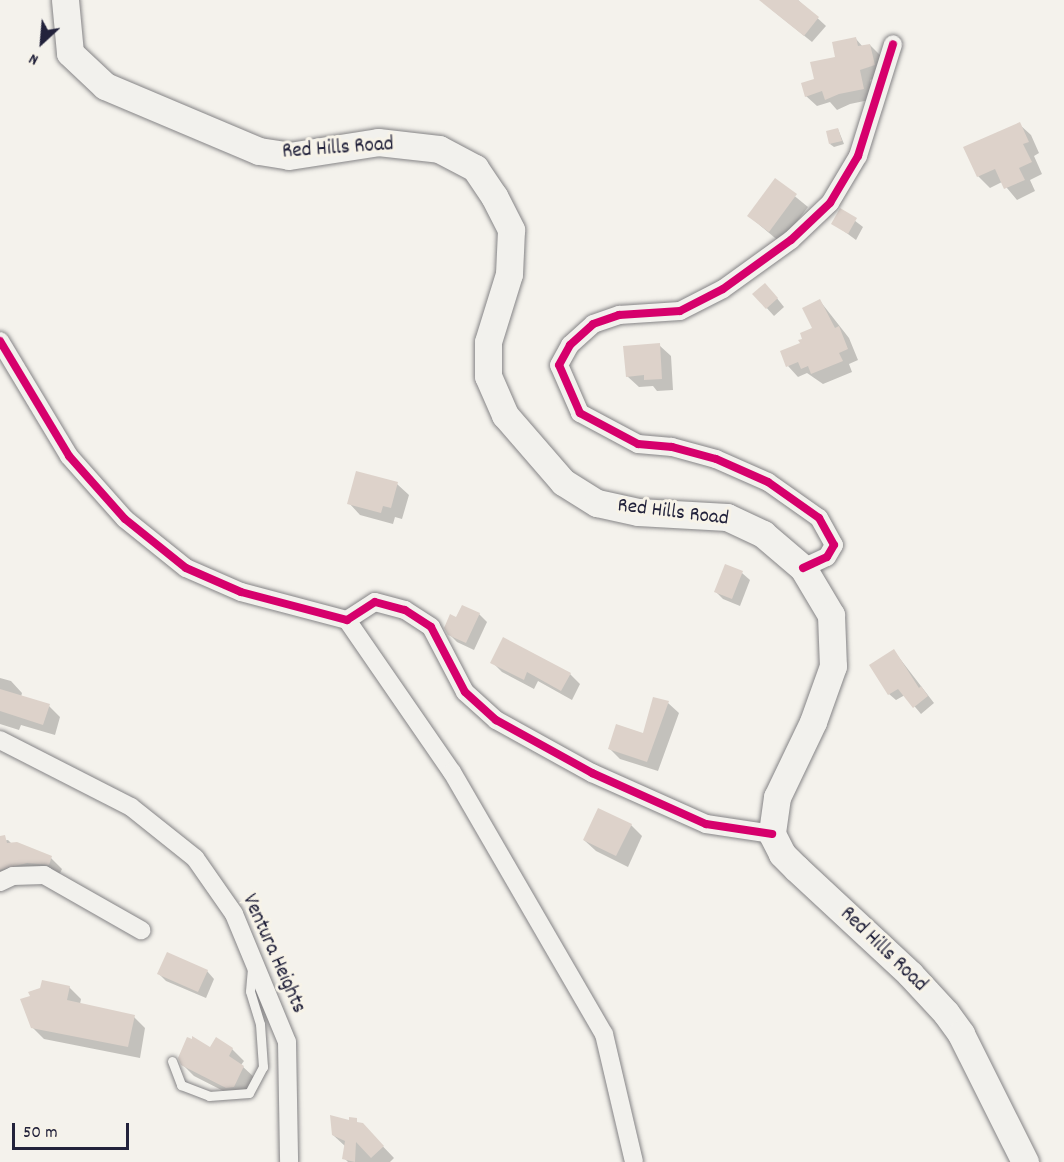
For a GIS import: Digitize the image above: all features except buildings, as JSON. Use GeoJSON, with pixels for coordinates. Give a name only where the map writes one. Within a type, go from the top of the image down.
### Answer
{"type":"FeatureCollection","features":[{"type":"Feature","properties":{"kind":"main road","name":"Red Hills Road"},"geometry":{"type":"LineString","coordinates":[[64,0],[70,53],[105,86],[259,152],[289,156],[378,142],[439,149],[475,168],[494,196],[511,230],[508,274],[488,342],[489,376],[505,415],[563,482],[597,503],[638,512],[727,517],[763,534],[803,568],[831,615],[833,666],[813,722],[777,797],[772,834],[782,854],[910,974],[946,1013],[961,1034],[1025,1162]]}},
{"type":"Feature","properties":{"kind":"street"},"geometry":{"type":"LineString","coordinates":[[803,568],[827,557],[834,544],[819,518],[768,482],[716,459],[672,447],[638,444],[580,413],[559,365],[570,345],[593,324],[619,315],[680,311],[723,289],[791,240],[830,203],[858,156],[893,44]]}},
{"type":"Feature","properties":{"kind":"street"},"geometry":{"type":"LineString","coordinates":[[0,341],[69,456],[134,526],[186,568],[241,592],[347,621],[452,772],[604,1034],[634,1162]]}},
{"type":"Feature","properties":{"kind":"street"},"geometry":{"type":"LineString","coordinates":[[347,621],[375,602],[405,610],[431,627],[465,692],[496,720],[592,773],[706,824],[772,834]]}},
{"type":"Feature","properties":{"kind":"street","name":"Ventura Heights"},"geometry":{"type":"LineString","coordinates":[[0,740],[131,807],[195,858],[234,914],[287,1042],[289,1162]]}},
{"type":"Feature","properties":{"kind":"street"},"geometry":{"type":"LineString","coordinates":[[0,882],[13,876],[44,874],[141,930]]}},
{"type":"Feature","properties":{"kind":"lane"},"geometry":{"type":"LineString","coordinates":[[172,1061],[181,1085],[209,1096],[249,1093],[263,1067],[260,1024],[250,991],[253,957]]}},
{"type":"Feature","properties":{"kind":"cycle path"},"geometry":{"type":"LineString","coordinates":[[803,568],[827,557],[834,545],[819,518],[768,482],[716,459],[672,447],[638,444],[580,413],[559,365],[570,345],[593,324],[619,315],[680,311],[723,289],[791,240],[830,203],[858,156],[893,44]]}},
{"type":"Feature","properties":{"kind":"cycle path"},"geometry":{"type":"LineString","coordinates":[[0,341],[69,456],[125,519],[186,568],[241,592],[347,620],[375,602],[405,610],[431,627],[465,692],[496,720],[592,773],[706,824],[772,834]]}}]}
